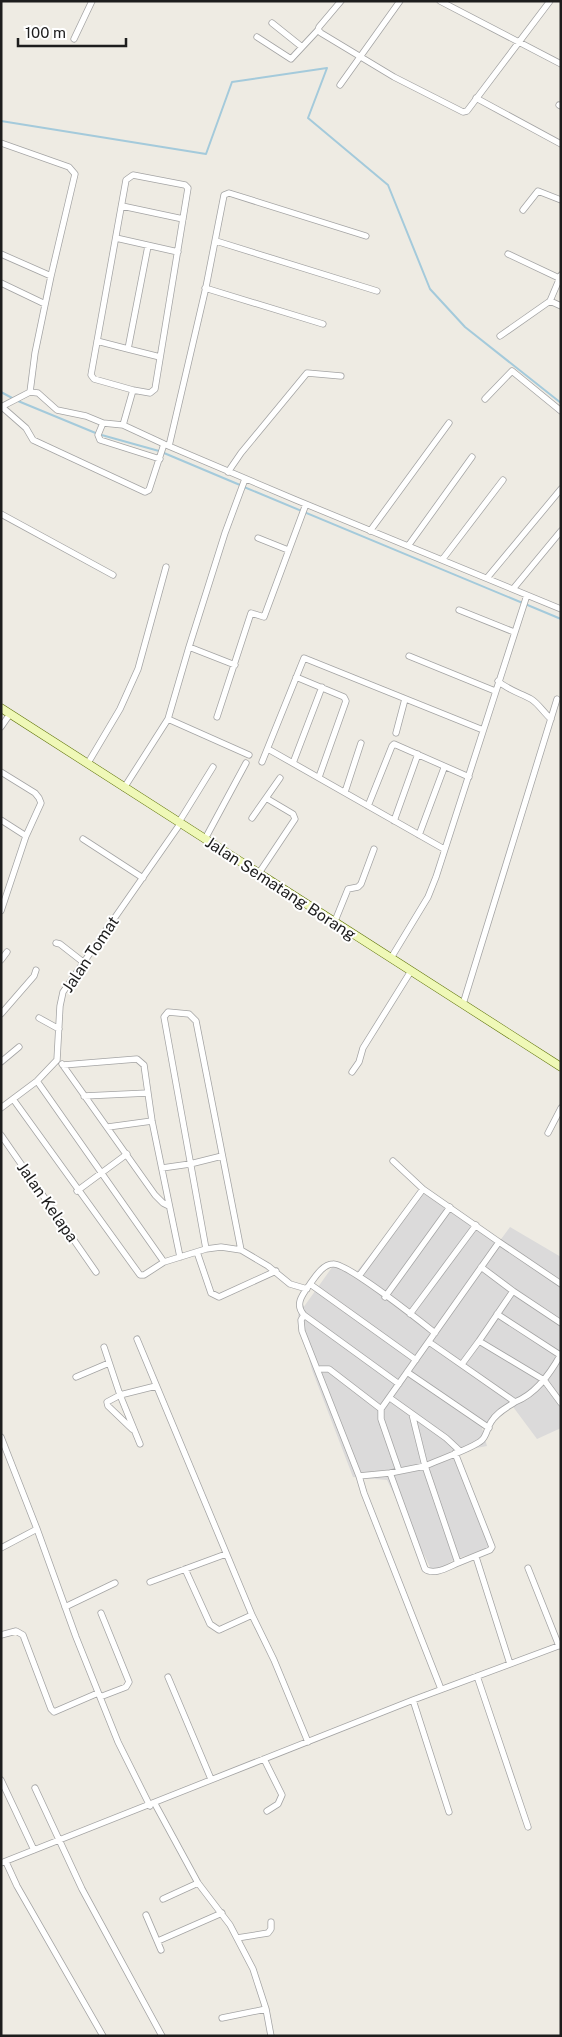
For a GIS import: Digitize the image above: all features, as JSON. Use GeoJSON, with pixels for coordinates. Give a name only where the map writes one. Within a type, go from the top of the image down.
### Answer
{"type":"FeatureCollection","features":[{"type":"Feature","properties":{"kind":"street"},"geometry":{"type":"LineString","coordinates":[[74,39],[92,1]]}},
{"type":"Feature","properties":{"kind":"street"},"geometry":{"type":"LineString","coordinates":[[257,37],[289,58],[318,30],[341,1]]}},
{"type":"Feature","properties":{"kind":"street"},"geometry":{"type":"LineString","coordinates":[[340,85],[400,1]]}},
{"type":"Feature","properties":{"kind":"street"},"geometry":{"type":"LineString","coordinates":[[440,1],[561,64]]}},
{"type":"Feature","properties":{"kind":"street"},"geometry":{"type":"LineString","coordinates":[[318,30],[394,76],[463,112],[467,111],[550,1]]}},
{"type":"Feature","properties":{"kind":"street"},"geometry":{"type":"LineString","coordinates":[[272,23],[302,47]]}},
{"type":"Feature","properties":{"kind":"street"},"geometry":{"type":"LineString","coordinates":[[476,98],[561,144]]}},
{"type":"Feature","properties":{"kind":"street"},"geometry":{"type":"LineString","coordinates":[[1,143],[69,167],[75,174],[45,304],[35,353],[30,392]]}},
{"type":"Feature","properties":{"kind":"street"},"geometry":{"type":"LineString","coordinates":[[133,175],[185,185],[188,188],[153,392],[133,390],[92,378],[91,375],[122,206],[126,180],[133,175]]}},
{"type":"Feature","properties":{"kind":"street"},"geometry":{"type":"LineString","coordinates":[[523,210],[538,191],[561,200]]}},
{"type":"Feature","properties":{"kind":"street"},"geometry":{"type":"LineString","coordinates":[[366,236],[227,193],[224,195],[205,288],[165,447],[150,490],[145,492],[33,440],[26,428],[2,407],[30,392],[38,393],[58,410],[86,416],[102,425],[124,425],[165,447],[228,472],[244,481],[305,507],[408,546],[513,589],[526,597],[561,609]]}},
{"type":"Feature","properties":{"kind":"street"},"geometry":{"type":"LineString","coordinates":[[122,206],[183,219]]}},
{"type":"Feature","properties":{"kind":"street"},"geometry":{"type":"LineString","coordinates":[[116,238],[178,252]]}},
{"type":"Feature","properties":{"kind":"street"},"geometry":{"type":"LineString","coordinates":[[216,241],[377,291]]}},
{"type":"Feature","properties":{"kind":"street"},"geometry":{"type":"LineString","coordinates":[[128,349],[148,246]]}},
{"type":"Feature","properties":{"kind":"street"},"geometry":{"type":"LineString","coordinates":[[1,254],[51,276]]}},
{"type":"Feature","properties":{"kind":"street"},"geometry":{"type":"LineString","coordinates":[[500,336],[550,301],[560,276],[508,254]]}},
{"type":"Feature","properties":{"kind":"street"},"geometry":{"type":"LineString","coordinates":[[1,283],[45,304]]}},
{"type":"Feature","properties":{"kind":"street"},"geometry":{"type":"LineString","coordinates":[[205,288],[323,324]]}},
{"type":"Feature","properties":{"kind":"street"},"geometry":{"type":"LineString","coordinates":[[550,301],[561,306]]}},
{"type":"Feature","properties":{"kind":"street"},"geometry":{"type":"LineString","coordinates":[[97,341],[160,357]]}},
{"type":"Feature","properties":{"kind":"street"},"geometry":{"type":"LineString","coordinates":[[485,399],[512,371],[561,411]]}},
{"type":"Feature","properties":{"kind":"street"},"geometry":{"type":"LineString","coordinates":[[228,472],[241,453],[307,373],[341,376]]}},
{"type":"Feature","properties":{"kind":"street"},"geometry":{"type":"LineString","coordinates":[[124,425],[133,390]]}},
{"type":"Feature","properties":{"kind":"street"},"geometry":{"type":"LineString","coordinates":[[370,531],[448,423]]}},
{"type":"Feature","properties":{"kind":"street"},"geometry":{"type":"LineString","coordinates":[[102,425],[98,435],[101,440],[160,457]]}},
{"type":"Feature","properties":{"kind":"street"},"geometry":{"type":"LineString","coordinates":[[408,546],[472,457]]}},
{"type":"Feature","properties":{"kind":"street"},"geometry":{"type":"LineString","coordinates":[[442,560],[503,480]]}},
{"type":"Feature","properties":{"kind":"street"},"geometry":{"type":"LineString","coordinates":[[124,788],[168,719],[244,481]]}},
{"type":"Feature","properties":{"kind":"street"},"geometry":{"type":"LineString","coordinates":[[487,578],[561,489]]}},
{"type":"Feature","properties":{"kind":"street"},"geometry":{"type":"LineString","coordinates":[[217,717],[251,613],[264,617],[305,507]]}},
{"type":"Feature","properties":{"kind":"street"},"geometry":{"type":"LineString","coordinates":[[1,514],[113,575]]}},
{"type":"Feature","properties":{"kind":"street"},"geometry":{"type":"LineString","coordinates":[[513,589],[561,531]]}},
{"type":"Feature","properties":{"kind":"street"},"geometry":{"type":"LineString","coordinates":[[258,538],[288,550]]}},
{"type":"Feature","properties":{"kind":"street"},"geometry":{"type":"LineString","coordinates":[[88,763],[120,709],[138,669],[166,567]]}},
{"type":"Feature","properties":{"kind":"street"},"geometry":{"type":"LineString","coordinates":[[391,958],[428,897],[436,877],[526,597]]}},
{"type":"Feature","properties":{"kind":"street"},"geometry":{"type":"LineString","coordinates":[[459,610],[514,632]]}},
{"type":"Feature","properties":{"kind":"street"},"geometry":{"type":"LineString","coordinates":[[190,647],[234,665]]}},
{"type":"Feature","properties":{"kind":"street"},"geometry":{"type":"LineString","coordinates":[[409,656],[495,691]]}},
{"type":"Feature","properties":{"kind":"street"},"geometry":{"type":"LineString","coordinates":[[262,762],[304,658],[483,730]]}},
{"type":"Feature","properties":{"kind":"street"},"geometry":{"type":"LineString","coordinates":[[296,677],[344,697],[346,702],[319,777]]}},
{"type":"Feature","properties":{"kind":"street"},"geometry":{"type":"LineString","coordinates":[[498,682],[506,688],[530,698],[551,719]]}},
{"type":"Feature","properties":{"kind":"street"},"geometry":{"type":"LineString","coordinates":[[293,763],[322,687]]}},
{"type":"Feature","properties":{"kind":"street"},"geometry":{"type":"LineString","coordinates":[[463,1004],[557,698]]}},
{"type":"Feature","properties":{"kind":"street"},"geometry":{"type":"LineString","coordinates":[[396,733],[404,699]]}},
{"type":"Feature","properties":{"kind":"street","name":"Jalan Sematang Borang"},"geometry":{"type":"LineString","coordinates":[[1,708],[391,958],[410,974],[463,1004],[561,1067]]}},
{"type":"Feature","properties":{"kind":"street"},"geometry":{"type":"LineString","coordinates":[[1,727],[10,714]]}},
{"type":"Feature","properties":{"kind":"street"},"geometry":{"type":"LineString","coordinates":[[168,719],[249,755]]}},
{"type":"Feature","properties":{"kind":"street"},"geometry":{"type":"LineString","coordinates":[[345,792],[361,744]]}},
{"type":"Feature","properties":{"kind":"street"},"geometry":{"type":"LineString","coordinates":[[368,806],[393,745],[469,777]]}},
{"type":"Feature","properties":{"kind":"street"},"geometry":{"type":"LineString","coordinates":[[268,749],[444,849]]}},
{"type":"Feature","properties":{"kind":"street"},"geometry":{"type":"LineString","coordinates":[[394,821],[418,754]]}},
{"type":"Feature","properties":{"kind":"street"},"geometry":{"type":"LineString","coordinates":[[205,839],[246,762]]}},
{"type":"Feature","properties":{"kind":"street","name":"Jalan Tomat"},"geometry":{"type":"LineString","coordinates":[[57,1060],[63,992],[180,823],[214,767]]}},
{"type":"Feature","properties":{"kind":"street"},"geometry":{"type":"LineString","coordinates":[[420,835],[444,768]]}},
{"type":"Feature","properties":{"kind":"street"},"geometry":{"type":"LineString","coordinates":[[1,772],[39,798],[41,803],[26,836],[1,911]]}},
{"type":"Feature","properties":{"kind":"street"},"geometry":{"type":"LineString","coordinates":[[252,818],[280,778]]}},
{"type":"Feature","properties":{"kind":"street"},"geometry":{"type":"LineString","coordinates":[[259,873],[295,819],[293,814],[266,798]]}},
{"type":"Feature","properties":{"kind":"street"},"geometry":{"type":"LineString","coordinates":[[1,820],[26,836]]}},
{"type":"Feature","properties":{"kind":"street"},"geometry":{"type":"LineString","coordinates":[[83,839],[143,878]]}},
{"type":"Feature","properties":{"kind":"street"},"geometry":{"type":"LineString","coordinates":[[335,922],[348,889],[358,887],[360,884],[374,849]]}},
{"type":"Feature","properties":{"kind":"street"},"geometry":{"type":"LineString","coordinates":[[56,944],[60,944],[83,962]]}},
{"type":"Feature","properties":{"kind":"street"},"geometry":{"type":"LineString","coordinates":[[1,960],[7,952]]}},
{"type":"Feature","properties":{"kind":"street"},"geometry":{"type":"LineString","coordinates":[[1,1014],[34,976],[36,970]]}},
{"type":"Feature","properties":{"kind":"street"},"geometry":{"type":"LineString","coordinates":[[352,1072],[359,1062],[362,1048],[410,974]]}},
{"type":"Feature","properties":{"kind":"street"},"geometry":{"type":"LineString","coordinates":[[206,1249],[164,1017],[168,1012],[189,1014],[196,1021],[241,1250]]}},
{"type":"Feature","properties":{"kind":"street"},"geometry":{"type":"LineString","coordinates":[[39,1018],[59,1029]]}},
{"type":"Feature","properties":{"kind":"street"},"geometry":{"type":"LineString","coordinates":[[1,1062],[19,1047]]}},
{"type":"Feature","properties":{"kind":"street"},"geometry":{"type":"LineString","coordinates":[[63,1065],[137,1059],[144,1064],[152,1121],[180,1257]]}},
{"type":"Feature","properties":{"kind":"street"},"geometry":{"type":"LineString","coordinates":[[2,1106],[37,1081],[57,1060],[63,1065],[160,1201],[168,1206]]}},
{"type":"Feature","properties":{"kind":"street"},"geometry":{"type":"LineString","coordinates":[[37,1081],[102,1171],[164,1262]]}},
{"type":"Feature","properties":{"kind":"street"},"geometry":{"type":"LineString","coordinates":[[84,1096],[148,1093]]}},
{"type":"Feature","properties":{"kind":"street"},"geometry":{"type":"LineString","coordinates":[[13,1099],[138,1274],[144,1275],[164,1262],[206,1249],[221,1247],[241,1250],[276,1271],[290,1284],[309,1286],[416,1360]]}},
{"type":"Feature","properties":{"kind":"street"},"geometry":{"type":"LineString","coordinates":[[548,1133],[561,1108]]}},
{"type":"Feature","properties":{"kind":"street"},"geometry":{"type":"LineString","coordinates":[[108,1127],[152,1121]]}},
{"type":"Feature","properties":{"kind":"street","name":"Jalan Kelapa"},"geometry":{"type":"LineString","coordinates":[[1,1135],[95,1270]]}},
{"type":"Feature","properties":{"kind":"street"},"geometry":{"type":"LineString","coordinates":[[78,1191],[127,1154]]}},
{"type":"Feature","properties":{"kind":"street"},"geometry":{"type":"LineString","coordinates":[[162,1168],[190,1164],[222,1156]]}},
{"type":"Feature","properties":{"kind":"street"},"geometry":{"type":"LineString","coordinates":[[393,1161],[424,1189],[561,1284]]}},
{"type":"Feature","properties":{"kind":"street"},"geometry":{"type":"LineString","coordinates":[[359,1276],[424,1189]]}},
{"type":"Feature","properties":{"kind":"street"},"geometry":{"type":"LineString","coordinates":[[386,1297],[450,1207]]}},
{"type":"Feature","properties":{"kind":"street"},"geometry":{"type":"LineString","coordinates":[[410,1314],[476,1225]]}},
{"type":"Feature","properties":{"kind":"street"},"geometry":{"type":"LineString","coordinates":[[399,1471],[381,1419],[381,1409],[499,1242]]}},
{"type":"Feature","properties":{"kind":"street"},"geometry":{"type":"LineString","coordinates":[[197,1252],[210,1291],[219,1297],[276,1271]]}},
{"type":"Feature","properties":{"kind":"street"},"geometry":{"type":"LineString","coordinates":[[399,1384],[304,1315],[299,1309],[299,1305],[309,1286],[326,1266],[334,1263],[359,1276],[435,1333]]}},
{"type":"Feature","properties":{"kind":"street"},"geometry":{"type":"LineString","coordinates":[[481,1268],[561,1323]]}},
{"type":"Feature","properties":{"kind":"street"},"geometry":{"type":"LineString","coordinates":[[462,1364],[514,1291]]}},
{"type":"Feature","properties":{"kind":"street"},"geometry":{"type":"LineString","coordinates":[[359,1476],[390,1473],[425,1466],[481,1441],[498,1414],[526,1396],[558,1365],[560,1355],[497,1314]]}},
{"type":"Feature","properties":{"kind":"street"},"geometry":{"type":"LineString","coordinates":[[304,1315],[301,1320],[302,1331],[441,1689]]}},
{"type":"Feature","properties":{"kind":"street"},"geometry":{"type":"LineString","coordinates":[[137,1339],[252,1616],[274,1660],[308,1742]]}},
{"type":"Feature","properties":{"kind":"street"},"geometry":{"type":"LineString","coordinates":[[479,1341],[544,1380],[561,1403]]}},
{"type":"Feature","properties":{"kind":"street"},"geometry":{"type":"LineString","coordinates":[[429,1342],[515,1402]]}},
{"type":"Feature","properties":{"kind":"street"},"geometry":{"type":"LineString","coordinates":[[104,1347],[120,1395],[140,1444]]}},
{"type":"Feature","properties":{"kind":"street"},"geometry":{"type":"LineString","coordinates":[[76,1377],[109,1363]]}},
{"type":"Feature","properties":{"kind":"street"},"geometry":{"type":"LineString","coordinates":[[318,1370],[320,1368],[329,1370],[381,1409]]}},
{"type":"Feature","properties":{"kind":"street"},"geometry":{"type":"LineString","coordinates":[[407,1372],[488,1428]]}},
{"type":"Feature","properties":{"kind":"street"},"geometry":{"type":"LineString","coordinates":[[134,1431],[107,1404],[108,1401],[120,1395],[156,1386]]}},
{"type":"Feature","properties":{"kind":"street"},"geometry":{"type":"LineString","coordinates":[[390,1398],[446,1438],[457,1452],[492,1543],[490,1550],[434,1573],[425,1569],[390,1473]]}},
{"type":"Feature","properties":{"kind":"street"},"geometry":{"type":"LineString","coordinates":[[412,1414],[425,1466],[458,1563]]}},
{"type":"Feature","properties":{"kind":"street"},"geometry":{"type":"LineString","coordinates":[[1,1437],[118,1742],[152,1805],[198,1883],[222,1913],[237,1938],[253,1969],[266,2009],[271,2036]]}},
{"type":"Feature","properties":{"kind":"street"},"geometry":{"type":"LineString","coordinates":[[1,1548],[37,1529]]}},
{"type":"Feature","properties":{"kind":"street"},"geometry":{"type":"LineString","coordinates":[[150,1582],[226,1554]]}},
{"type":"Feature","properties":{"kind":"street"},"geometry":{"type":"LineString","coordinates":[[476,1557],[510,1664]]}},
{"type":"Feature","properties":{"kind":"street"},"geometry":{"type":"LineString","coordinates":[[103,2036],[4,1862],[441,1689],[560,1646],[528,1568]]}},
{"type":"Feature","properties":{"kind":"street"},"geometry":{"type":"LineString","coordinates":[[185,1569],[210,1624],[216,1629],[219,1630],[252,1616]]}},
{"type":"Feature","properties":{"kind":"street"},"geometry":{"type":"LineString","coordinates":[[65,1607],[115,1583]]}},
{"type":"Feature","properties":{"kind":"street"},"geometry":{"type":"LineString","coordinates":[[1,1635],[16,1631],[22,1635],[51,1709],[54,1712],[126,1687],[129,1682],[101,1613]]}},
{"type":"Feature","properties":{"kind":"street"},"geometry":{"type":"LineString","coordinates":[[477,1676],[528,1827]]}},
{"type":"Feature","properties":{"kind":"street"},"geometry":{"type":"LineString","coordinates":[[168,1677],[211,1779]]}},
{"type":"Feature","properties":{"kind":"street"},"geometry":{"type":"LineString","coordinates":[[413,1700],[449,1812]]}},
{"type":"Feature","properties":{"kind":"street"},"geometry":{"type":"LineString","coordinates":[[264,1759],[282,1795],[278,1804],[267,1811]]}},
{"type":"Feature","properties":{"kind":"street"},"geometry":{"type":"LineString","coordinates":[[1,1780],[34,1850]]}},
{"type":"Feature","properties":{"kind":"street"},"geometry":{"type":"LineString","coordinates":[[35,1788],[82,1889],[162,2036]]}},
{"type":"Feature","properties":{"kind":"street"},"geometry":{"type":"LineString","coordinates":[[162,1899],[198,1883]]}},
{"type":"Feature","properties":{"kind":"street"},"geometry":{"type":"LineString","coordinates":[[158,1941],[222,1913]]}},
{"type":"Feature","properties":{"kind":"street"},"geometry":{"type":"LineString","coordinates":[[146,1915],[161,1950]]}},
{"type":"Feature","properties":{"kind":"street"},"geometry":{"type":"LineString","coordinates":[[237,1938],[268,1932],[271,1929],[270,1922]]}},
{"type":"Feature","properties":{"kind":"street"},"geometry":{"type":"LineString","coordinates":[[222,2018],[266,2009]]}},
{"type":"Feature","properties":{"kind":"shaded area"},"geometry":{"type":"Polygon","coordinates":[[[421,1191],[499,1242],[510,1227],[561,1257],[561,1428],[537,1439],[511,1404],[482,1428],[487,1446],[455,1452],[492,1548],[455,1559],[433,1573],[387,1480],[353,1477],[312,1370],[298,1315],[333,1266],[354,1275],[421,1191]]]}},
{"type":"Feature","properties":{"kind":"waterway"},"geometry":{"type":"LineString","coordinates":[[1,121],[206,154],[232,82],[327,68],[308,118],[388,185],[430,289],[465,327],[561,403]]}},
{"type":"Feature","properties":{"kind":"waterway"},"geometry":{"type":"LineString","coordinates":[[1,392],[14,399]]}},
{"type":"Feature","properties":{"kind":"waterway"},"geometry":{"type":"LineString","coordinates":[[18,401],[98,434],[159,451]]}},
{"type":"Feature","properties":{"kind":"waterway"},"geometry":{"type":"LineString","coordinates":[[164,453],[240,485]]}},
{"type":"Feature","properties":{"kind":"waterway"},"geometry":{"type":"LineString","coordinates":[[244,487],[561,619]]}}]}
